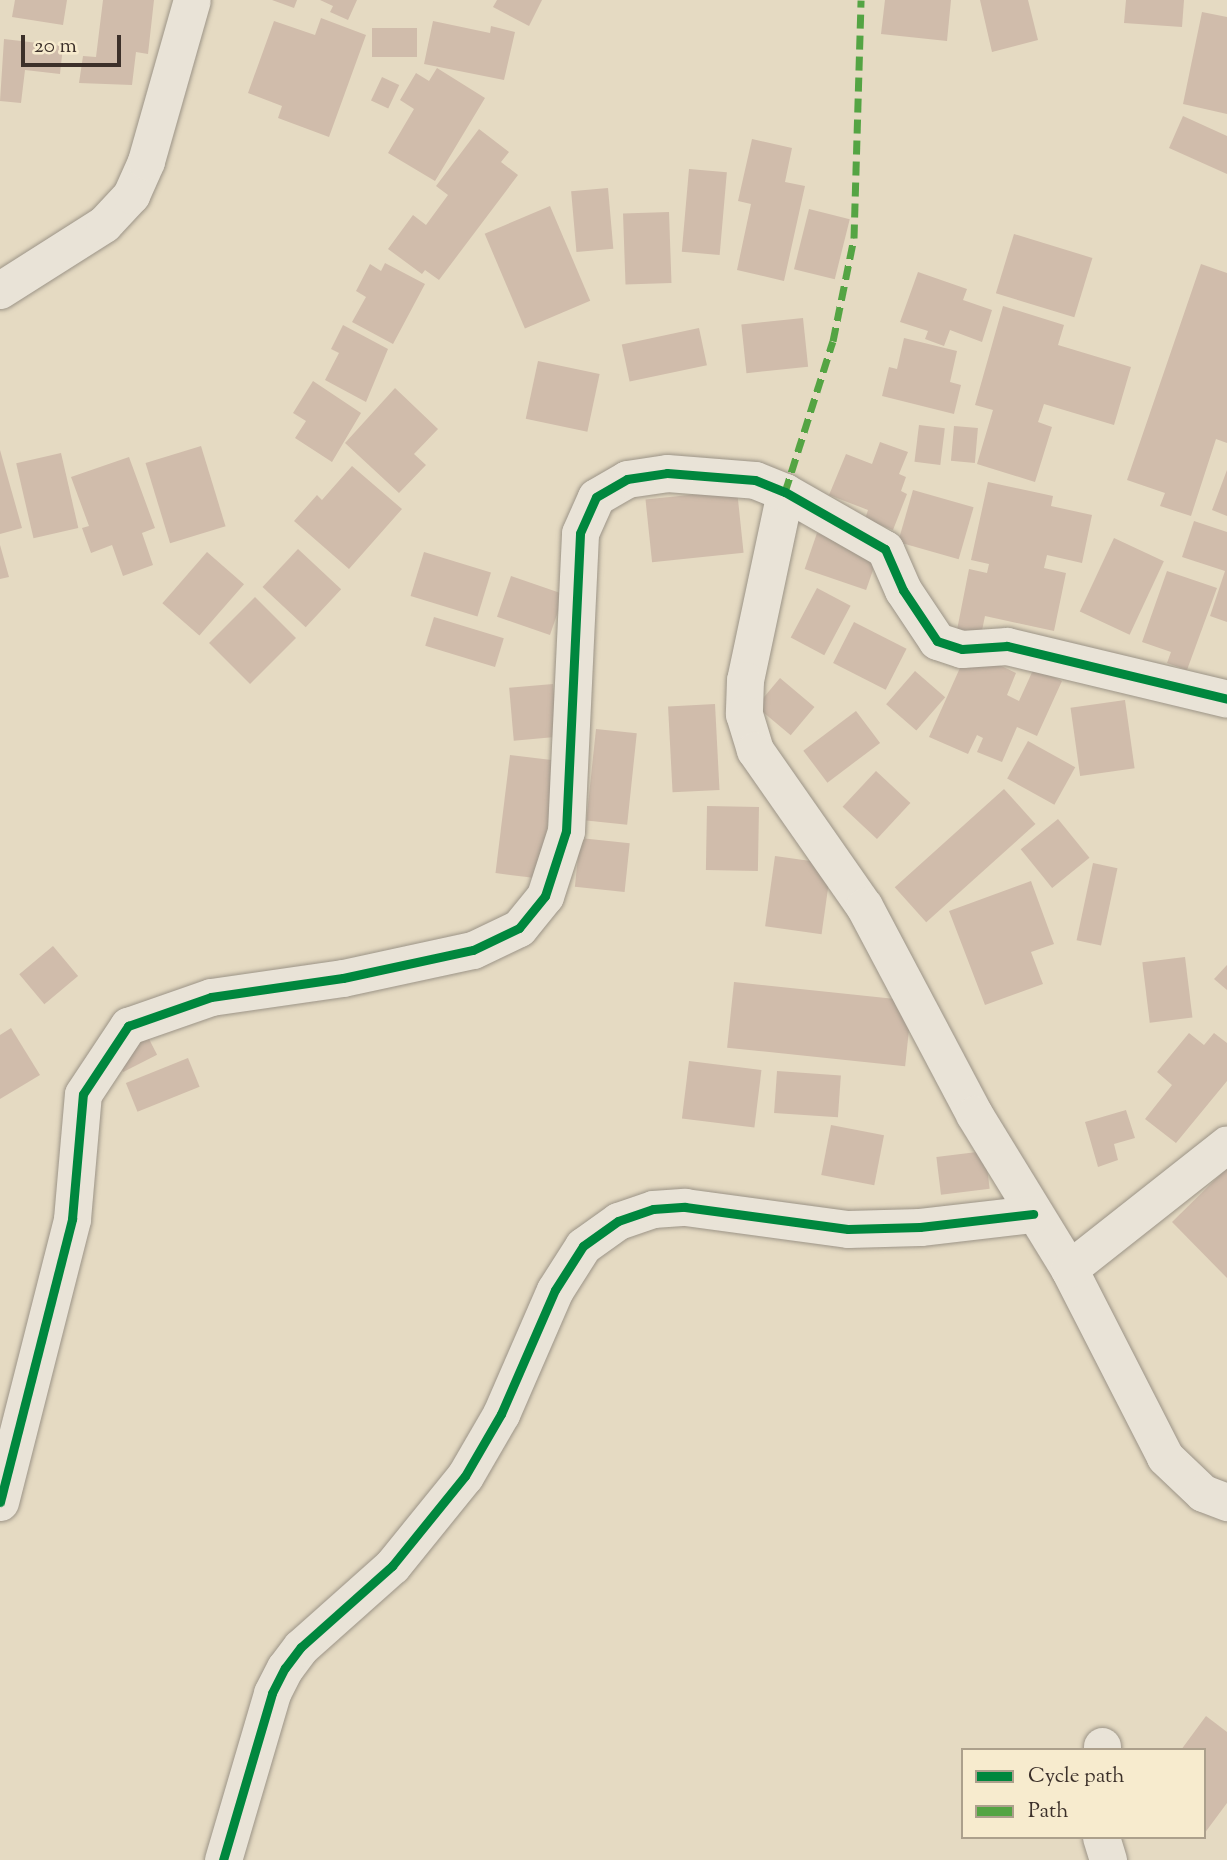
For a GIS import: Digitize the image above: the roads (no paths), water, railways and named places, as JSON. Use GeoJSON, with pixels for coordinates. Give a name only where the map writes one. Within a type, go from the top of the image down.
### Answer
{"type":"FeatureCollection","features":[{"type":"Feature","properties":{"kind":"street"},"geometry":{"type":"LineString","coordinates":[[0,290],[104,224],[131,195],[146,161],[192,0]]}},
{"type":"Feature","properties":{"kind":"street"},"geometry":{"type":"LineString","coordinates":[[0,1502],[72,1219],[83,1094],[128,1026],[211,997],[343,978],[473,950],[519,928],[545,896],[566,831],[580,533],[596,497],[628,479],[667,473],[755,480],[785,492],[885,549],[903,590],[937,641],[962,649],[1007,646],[1227,699]]}},
{"type":"Feature","properties":{"kind":"street"},"geometry":{"type":"LineString","coordinates":[[785,492],[745,680],[744,714],[755,750],[864,906],[974,1114],[1069,1269],[1166,1457],[1203,1493],[1227,1502]]}},
{"type":"Feature","properties":{"kind":"street"},"geometry":{"type":"LineString","coordinates":[[1069,1269],[1227,1144]]}},
{"type":"Feature","properties":{"kind":"street"},"geometry":{"type":"LineString","coordinates":[[225,1859],[272,1693],[285,1668],[301,1647],[392,1566],[465,1476],[501,1414],[555,1290],[583,1247],[618,1221],[653,1209],[685,1207],[848,1229],[920,1227],[1033,1213]]}},
{"type":"Feature","properties":{"kind":"street"},"geometry":{"type":"LineString","coordinates":[[1102,1839],[1108,1860]]}}]}
